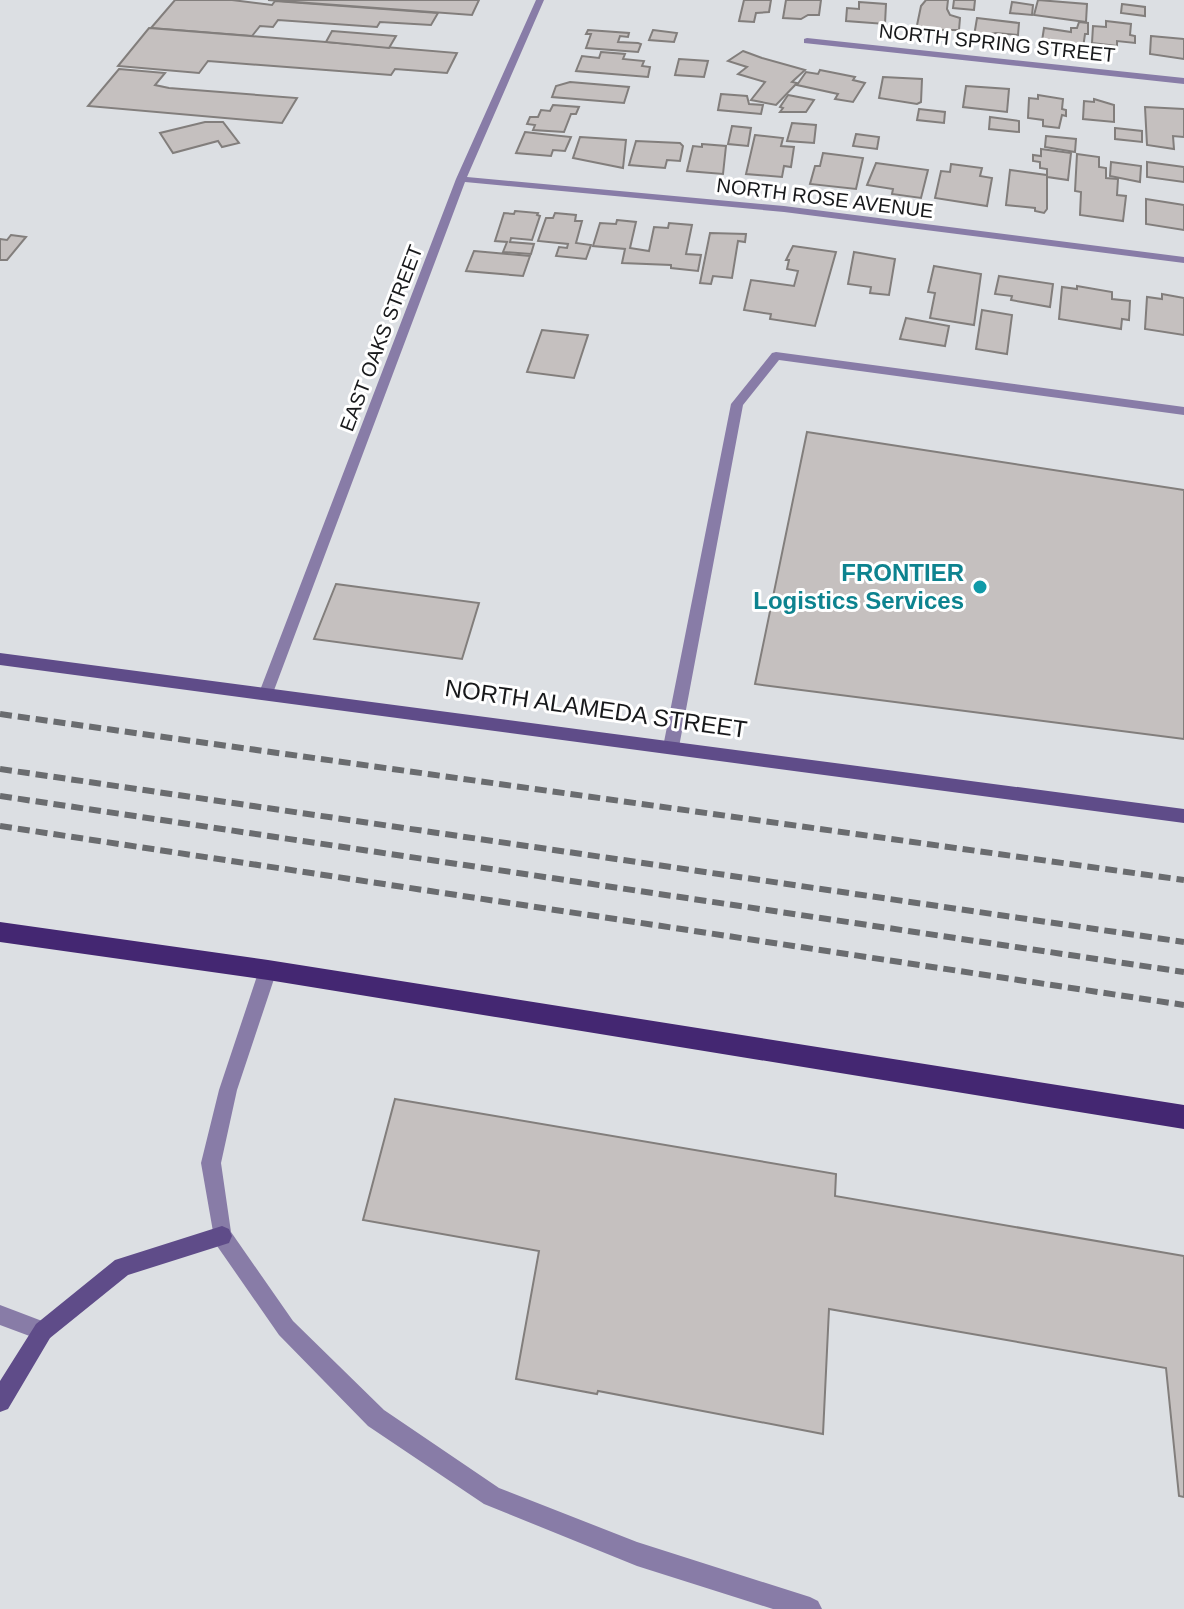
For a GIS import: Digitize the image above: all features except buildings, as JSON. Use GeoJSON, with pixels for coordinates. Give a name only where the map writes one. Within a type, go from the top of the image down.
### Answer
{"type":"FeatureCollection","features":[{"type":"Feature","properties":{"kind":"main road"},"geometry":{"type":"LineString","coordinates":[[0,932],[268,970],[1184,1117]]}},
{"type":"Feature","properties":{"kind":"street","name":"EAST OAKS STREET"},"geometry":{"type":"LineString","coordinates":[[266,693],[461,179],[540,0]]}},
{"type":"Feature","properties":{"kind":"street","name":"NORTH SPRING STREET"},"geometry":{"type":"LineString","coordinates":[[807,41],[1184,81]]}},
{"type":"Feature","properties":{"kind":"street","name":"NORTH ROSE AVENUE"},"geometry":{"type":"LineString","coordinates":[[461,179],[784,209],[1184,260]]}},
{"type":"Feature","properties":{"kind":"street"},"geometry":{"type":"LineString","coordinates":[[671,747],[737,404],[776,356],[1184,411]]}},
{"type":"Feature","properties":{"kind":"street","name":"NORTH ALAMEDA STREET"},"geometry":{"type":"LineString","coordinates":[[0,659],[1184,816]]}},
{"type":"Feature","properties":{"kind":"street"},"geometry":{"type":"LineString","coordinates":[[268,970],[228,1090],[211,1163],[222,1236],[286,1328],[376,1418],[492,1496],[637,1554],[810,1609]]}},
{"type":"Feature","properties":{"kind":"street"},"geometry":{"type":"LineString","coordinates":[[0,1401],[43,1331],[122,1267],[222,1236]]}},
{"type":"Feature","properties":{"kind":"street"},"geometry":{"type":"LineString","coordinates":[[0,1315],[43,1331]]}},
{"type":"Feature","properties":{"kind":"railway"},"geometry":{"type":"LineString","coordinates":[[0,714],[1184,880]]}},
{"type":"Feature","properties":{"kind":"railway"},"geometry":{"type":"LineString","coordinates":[[0,769],[1184,942]]}},
{"type":"Feature","properties":{"kind":"railway"},"geometry":{"type":"LineString","coordinates":[[0,796],[1184,972]]}},
{"type":"Feature","properties":{"kind":"railway"},"geometry":{"type":"LineString","coordinates":[[0,826],[1184,1005]]}},
{"type":"Feature","properties":{"kind":"place","name":"FRONTIER Logistics Services"},"geometry":{"type":"Point","coordinates":[980,587]}}]}
